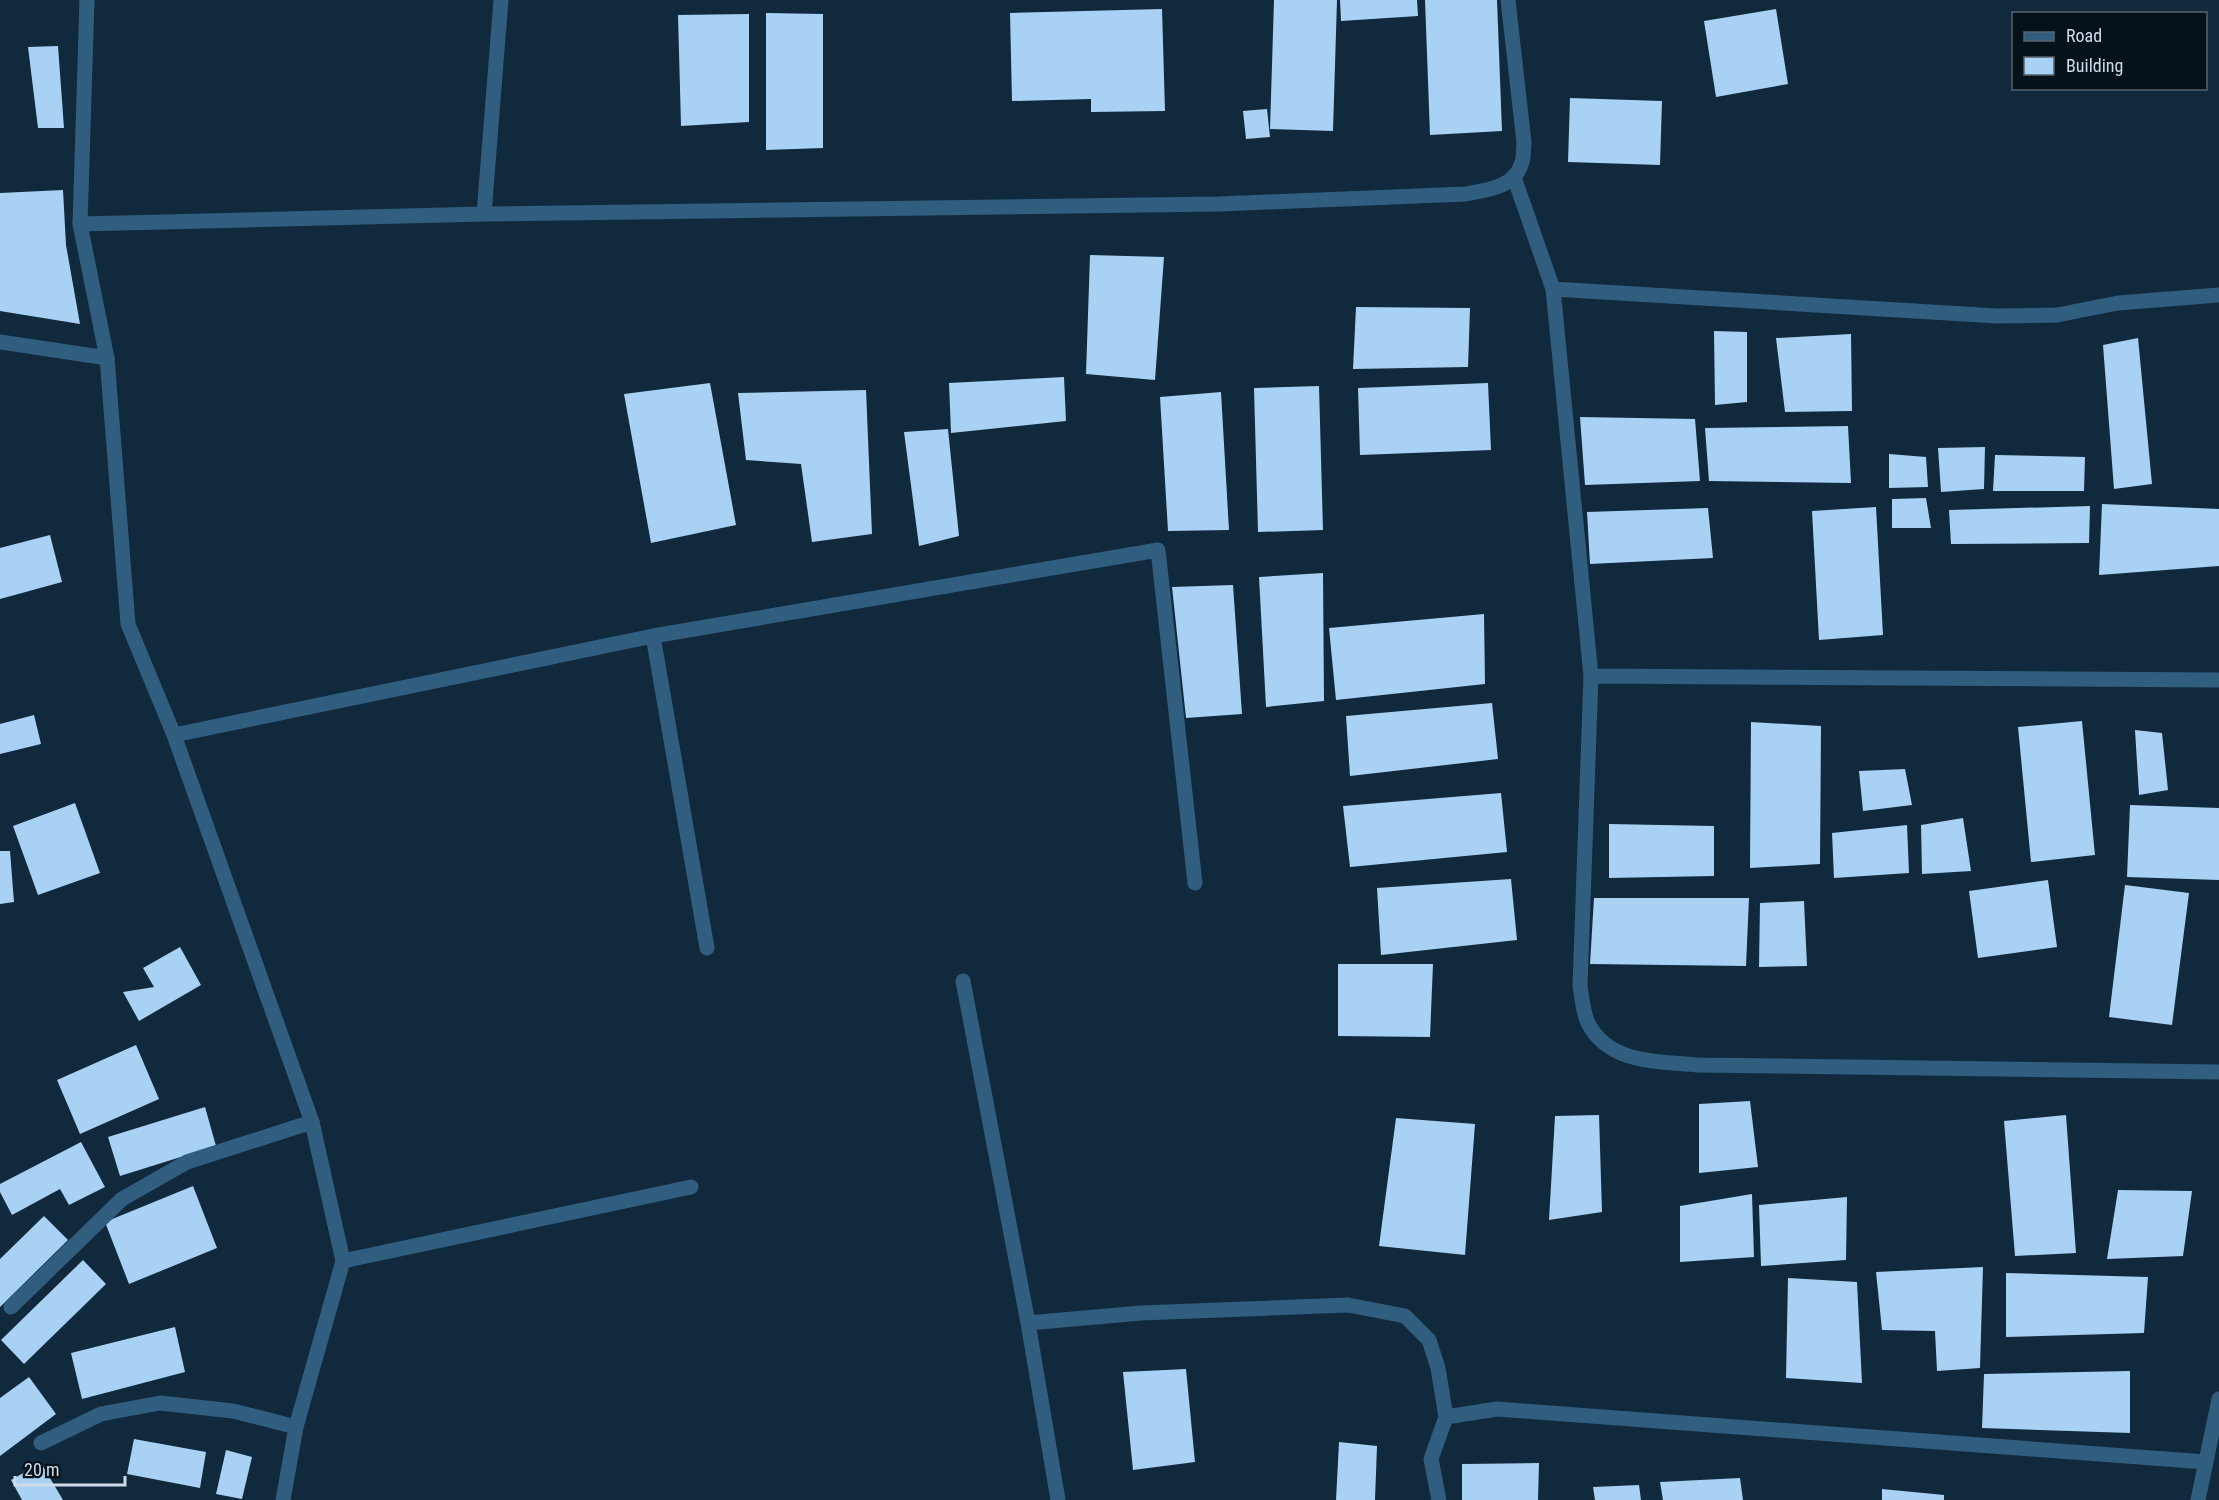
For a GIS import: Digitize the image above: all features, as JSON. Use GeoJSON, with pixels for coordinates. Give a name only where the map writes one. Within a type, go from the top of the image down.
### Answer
{"type":"FeatureCollection","features":[{"type":"Feature","properties":{"kind":"street"},"geometry":{"type":"LineString","coordinates":[[87,0],[80,224],[108,358],[128,624],[174,735],[312,1122],[343,1261],[296,1427],[284,1500]]}},
{"type":"Feature","properties":{"kind":"street"},"geometry":{"type":"LineString","coordinates":[[484,214],[501,0]]}},
{"type":"Feature","properties":{"kind":"street"},"geometry":{"type":"LineString","coordinates":[[80,224],[484,214],[1219,204],[1466,194],[1498,187],[1514,177],[1522,163],[1524,143],[1508,0]]}},
{"type":"Feature","properties":{"kind":"street"},"geometry":{"type":"LineString","coordinates":[[1514,177],[1553,289],[1591,676],[1580,986],[1587,1022],[1606,1046],[1637,1059],[1697,1065],[2219,1072]]}},
{"type":"Feature","properties":{"kind":"street"},"geometry":{"type":"LineString","coordinates":[[1553,289],[1997,315],[2057,315],[2118,303],[2219,295]]}},
{"type":"Feature","properties":{"kind":"street"},"geometry":{"type":"LineString","coordinates":[[0,342],[108,358]]}},
{"type":"Feature","properties":{"kind":"street"},"geometry":{"type":"LineString","coordinates":[[174,735],[653,636],[1158,550],[1195,883]]}},
{"type":"Feature","properties":{"kind":"street"},"geometry":{"type":"LineString","coordinates":[[653,636],[707,948]]}},
{"type":"Feature","properties":{"kind":"street"},"geometry":{"type":"LineString","coordinates":[[1591,676],[2219,680]]}},
{"type":"Feature","properties":{"kind":"street"},"geometry":{"type":"LineString","coordinates":[[963,981],[1028,1323],[1058,1500]]}},
{"type":"Feature","properties":{"kind":"street"},"geometry":{"type":"LineString","coordinates":[[11,1306],[122,1199],[187,1162],[312,1122]]}},
{"type":"Feature","properties":{"kind":"street"},"geometry":{"type":"LineString","coordinates":[[343,1261],[691,1187]]}},
{"type":"Feature","properties":{"kind":"street"},"geometry":{"type":"LineString","coordinates":[[1028,1323],[1141,1313],[1347,1305],[1405,1316],[1429,1340],[1438,1368],[1446,1417],[1431,1459],[1439,1500]]}},
{"type":"Feature","properties":{"kind":"street"},"geometry":{"type":"LineString","coordinates":[[2198,1500],[2219,1399]]}},
{"type":"Feature","properties":{"kind":"street"},"geometry":{"type":"LineString","coordinates":[[42,1443],[102,1414],[160,1403],[233,1411],[296,1427]]}},
{"type":"Feature","properties":{"kind":"street"},"geometry":{"type":"LineString","coordinates":[[1446,1417],[1497,1409],[2206,1462]]}},
{"type":"Feature","properties":{"kind":"building"},"geometry":{"type":"Polygon","coordinates":[[[1274,0],[1337,0],[1333,131],[1270,129],[1274,0]]]}},
{"type":"Feature","properties":{"kind":"building"},"geometry":{"type":"Polygon","coordinates":[[[1340,0],[1417,0],[1418,16],[1341,21],[1340,0]]]}},
{"type":"Feature","properties":{"kind":"building"},"geometry":{"type":"Polygon","coordinates":[[[1425,0],[1497,0],[1502,131],[1430,135],[1425,0]]]}},
{"type":"Feature","properties":{"kind":"building"},"geometry":{"type":"Polygon","coordinates":[[[1162,9],[1165,111],[1091,112],[1091,99],[1012,101],[1010,13],[1162,9]]]}},
{"type":"Feature","properties":{"kind":"building"},"geometry":{"type":"Polygon","coordinates":[[[1776,9],[1788,84],[1716,97],[1704,21],[1776,9]]]}},
{"type":"Feature","properties":{"kind":"building"},"geometry":{"type":"Polygon","coordinates":[[[766,13],[823,14],[823,148],[766,150],[766,13]]]}},
{"type":"Feature","properties":{"kind":"building"},"geometry":{"type":"Polygon","coordinates":[[[749,14],[749,122],[681,126],[678,15],[749,14]]]}},
{"type":"Feature","properties":{"kind":"building"},"geometry":{"type":"Polygon","coordinates":[[[58,46],[64,128],[38,128],[28,47],[58,46]]]}},
{"type":"Feature","properties":{"kind":"building"},"geometry":{"type":"Polygon","coordinates":[[[1570,98],[1662,101],[1660,165],[1568,162],[1570,98]]]}},
{"type":"Feature","properties":{"kind":"building"},"geometry":{"type":"Polygon","coordinates":[[[1267,109],[1270,137],[1246,139],[1243,111],[1267,109]]]}},
{"type":"Feature","properties":{"kind":"building"},"geometry":{"type":"Polygon","coordinates":[[[63,190],[66,245],[80,324],[0,311],[0,193],[63,190]]]}},
{"type":"Feature","properties":{"kind":"building"},"geometry":{"type":"Polygon","coordinates":[[[1090,255],[1164,257],[1155,380],[1086,374],[1090,255]]]}},
{"type":"Feature","properties":{"kind":"building"},"geometry":{"type":"Polygon","coordinates":[[[1356,307],[1470,308],[1468,367],[1353,369],[1356,307]]]}},
{"type":"Feature","properties":{"kind":"building"},"geometry":{"type":"Polygon","coordinates":[[[1714,331],[1747,332],[1747,402],[1715,405],[1714,331]]]}},
{"type":"Feature","properties":{"kind":"building"},"geometry":{"type":"Polygon","coordinates":[[[1851,334],[1852,411],[1785,412],[1776,338],[1851,334]]]}},
{"type":"Feature","properties":{"kind":"building"},"geometry":{"type":"Polygon","coordinates":[[[2138,338],[2152,484],[2114,489],[2103,345],[2138,338]]]}},
{"type":"Feature","properties":{"kind":"building"},"geometry":{"type":"Polygon","coordinates":[[[1064,377],[1066,421],[951,433],[949,383],[1064,377]]]}},
{"type":"Feature","properties":{"kind":"building"},"geometry":{"type":"Polygon","coordinates":[[[710,383],[736,525],[651,543],[624,394],[710,383]]]}},
{"type":"Feature","properties":{"kind":"building"},"geometry":{"type":"Polygon","coordinates":[[[1488,383],[1491,450],[1360,455],[1358,388],[1488,383]]]}},
{"type":"Feature","properties":{"kind":"building"},"geometry":{"type":"Polygon","coordinates":[[[1319,386],[1323,530],[1258,532],[1254,388],[1319,386]]]}},
{"type":"Feature","properties":{"kind":"building"},"geometry":{"type":"Polygon","coordinates":[[[866,390],[872,534],[812,542],[801,464],[746,460],[738,393],[866,390]]]}},
{"type":"Feature","properties":{"kind":"building"},"geometry":{"type":"Polygon","coordinates":[[[1221,392],[1229,530],[1168,531],[1160,397],[1221,392]]]}},
{"type":"Feature","properties":{"kind":"building"},"geometry":{"type":"Polygon","coordinates":[[[1580,417],[1695,419],[1700,481],[1585,485],[1580,417]]]}},
{"type":"Feature","properties":{"kind":"building"},"geometry":{"type":"Polygon","coordinates":[[[1848,426],[1851,483],[1709,481],[1705,428],[1848,426]]]}},
{"type":"Feature","properties":{"kind":"building"},"geometry":{"type":"Polygon","coordinates":[[[948,429],[959,536],[919,546],[904,432],[948,429]]]}},
{"type":"Feature","properties":{"kind":"building"},"geometry":{"type":"Polygon","coordinates":[[[1985,447],[1984,489],[1941,492],[1938,448],[1985,447]]]}},
{"type":"Feature","properties":{"kind":"building"},"geometry":{"type":"Polygon","coordinates":[[[1889,454],[1926,457],[1928,487],[1889,488],[1889,454]]]}},
{"type":"Feature","properties":{"kind":"building"},"geometry":{"type":"Polygon","coordinates":[[[1995,455],[2085,457],[2084,491],[1993,491],[1995,455]]]}},
{"type":"Feature","properties":{"kind":"building"},"geometry":{"type":"Polygon","coordinates":[[[1926,498],[1931,528],[1892,528],[1892,499],[1926,498]]]}},
{"type":"Feature","properties":{"kind":"building"},"geometry":{"type":"Polygon","coordinates":[[[2102,504],[2219,509],[2219,566],[2099,575],[2102,504]]]}},
{"type":"Feature","properties":{"kind":"building"},"geometry":{"type":"Polygon","coordinates":[[[2090,506],[2089,543],[1951,544],[1949,510],[2090,506]]]}},
{"type":"Feature","properties":{"kind":"building"},"geometry":{"type":"Polygon","coordinates":[[[1876,507],[1883,635],[1819,640],[1812,511],[1876,507]]]}},
{"type":"Feature","properties":{"kind":"building"},"geometry":{"type":"Polygon","coordinates":[[[1708,508],[1713,558],[1590,564],[1587,512],[1708,508]]]}},
{"type":"Feature","properties":{"kind":"building"},"geometry":{"type":"Polygon","coordinates":[[[50,535],[62,582],[0,599],[0,548],[50,535]]]}},
{"type":"Feature","properties":{"kind":"building"},"geometry":{"type":"Polygon","coordinates":[[[1323,573],[1324,701],[1266,707],[1259,577],[1323,573]]]}},
{"type":"Feature","properties":{"kind":"building"},"geometry":{"type":"Polygon","coordinates":[[[1233,585],[1242,714],[1186,718],[1172,587],[1233,585]]]}},
{"type":"Feature","properties":{"kind":"building"},"geometry":{"type":"Polygon","coordinates":[[[1484,614],[1485,684],[1336,700],[1329,628],[1484,614]]]}},
{"type":"Feature","properties":{"kind":"building"},"geometry":{"type":"Polygon","coordinates":[[[1492,703],[1498,759],[1350,776],[1346,716],[1492,703]]]}},
{"type":"Feature","properties":{"kind":"building"},"geometry":{"type":"Polygon","coordinates":[[[34,715],[41,744],[0,754],[0,724],[34,715]]]}},
{"type":"Feature","properties":{"kind":"building"},"geometry":{"type":"Polygon","coordinates":[[[2082,721],[2095,855],[2031,862],[2018,727],[2082,721]]]}},
{"type":"Feature","properties":{"kind":"building"},"geometry":{"type":"Polygon","coordinates":[[[1751,722],[1821,726],[1820,864],[1750,868],[1751,722]]]}},
{"type":"Feature","properties":{"kind":"building"},"geometry":{"type":"Polygon","coordinates":[[[2135,730],[2162,733],[2168,790],[2139,795],[2135,730]]]}},
{"type":"Feature","properties":{"kind":"building"},"geometry":{"type":"Polygon","coordinates":[[[1905,769],[1912,805],[1863,811],[1859,771],[1905,769]]]}},
{"type":"Feature","properties":{"kind":"building"},"geometry":{"type":"Polygon","coordinates":[[[1501,793],[1507,852],[1350,867],[1343,806],[1501,793]]]}},
{"type":"Feature","properties":{"kind":"building"},"geometry":{"type":"Polygon","coordinates":[[[75,803],[100,873],[38,895],[13,826],[75,803]]]}},
{"type":"Feature","properties":{"kind":"building"},"geometry":{"type":"Polygon","coordinates":[[[2130,805],[2219,808],[2219,880],[2127,877],[2130,805]]]}},
{"type":"Feature","properties":{"kind":"building"},"geometry":{"type":"Polygon","coordinates":[[[1963,818],[1971,871],[1922,874],[1921,825],[1963,818]]]}},
{"type":"Feature","properties":{"kind":"building"},"geometry":{"type":"Polygon","coordinates":[[[1609,824],[1714,826],[1714,876],[1609,878],[1609,824]]]}},
{"type":"Feature","properties":{"kind":"building"},"geometry":{"type":"Polygon","coordinates":[[[1907,825],[1909,873],[1834,878],[1832,833],[1907,825]]]}},
{"type":"Feature","properties":{"kind":"building"},"geometry":{"type":"Polygon","coordinates":[[[0,851],[10,851],[14,902],[0,904],[0,851]]]}},
{"type":"Feature","properties":{"kind":"building"},"geometry":{"type":"Polygon","coordinates":[[[1511,879],[1517,940],[1381,955],[1377,888],[1511,879]]]}},
{"type":"Feature","properties":{"kind":"building"},"geometry":{"type":"Polygon","coordinates":[[[2048,880],[2057,947],[1978,958],[1969,891],[2048,880]]]}},
{"type":"Feature","properties":{"kind":"building"},"geometry":{"type":"Polygon","coordinates":[[[2125,885],[2189,893],[2172,1025],[2109,1017],[2125,885]]]}},
{"type":"Feature","properties":{"kind":"building"},"geometry":{"type":"Polygon","coordinates":[[[1594,898],[1749,898],[1746,966],[1590,964],[1594,898]]]}},
{"type":"Feature","properties":{"kind":"building"},"geometry":{"type":"Polygon","coordinates":[[[1804,901],[1807,966],[1759,967],[1760,903],[1804,901]]]}},
{"type":"Feature","properties":{"kind":"building"},"geometry":{"type":"Polygon","coordinates":[[[180,947],[201,985],[139,1021],[123,992],[154,987],[143,968],[180,947]]]}},
{"type":"Feature","properties":{"kind":"building"},"geometry":{"type":"Polygon","coordinates":[[[1338,964],[1433,964],[1430,1037],[1338,1036],[1338,964]]]}},
{"type":"Feature","properties":{"kind":"building"},"geometry":{"type":"Polygon","coordinates":[[[136,1045],[159,1099],[80,1134],[57,1080],[136,1045]]]}},
{"type":"Feature","properties":{"kind":"building"},"geometry":{"type":"Polygon","coordinates":[[[1750,1101],[1758,1167],[1699,1173],[1699,1104],[1750,1101]]]}},
{"type":"Feature","properties":{"kind":"building"},"geometry":{"type":"Polygon","coordinates":[[[205,1107],[216,1146],[120,1176],[108,1137],[205,1107]]]}},
{"type":"Feature","properties":{"kind":"building"},"geometry":{"type":"Polygon","coordinates":[[[1599,1115],[1602,1212],[1549,1220],[1555,1116],[1599,1115]]]}},
{"type":"Feature","properties":{"kind":"building"},"geometry":{"type":"Polygon","coordinates":[[[2066,1115],[2076,1253],[2015,1256],[2004,1121],[2066,1115]]]}},
{"type":"Feature","properties":{"kind":"building"},"geometry":{"type":"Polygon","coordinates":[[[1396,1118],[1475,1124],[1465,1255],[1379,1246],[1396,1118]]]}},
{"type":"Feature","properties":{"kind":"building"},"geometry":{"type":"Polygon","coordinates":[[[81,1142],[105,1187],[69,1205],[60,1189],[12,1215],[0,1192],[0,1184],[81,1142]]]}},
{"type":"Feature","properties":{"kind":"building"},"geometry":{"type":"Polygon","coordinates":[[[193,1186],[217,1248],[129,1284],[105,1222],[193,1186]]]}},
{"type":"Feature","properties":{"kind":"building"},"geometry":{"type":"Polygon","coordinates":[[[2118,1190],[2192,1191],[2183,1256],[2107,1259],[2118,1190]]]}},
{"type":"Feature","properties":{"kind":"building"},"geometry":{"type":"Polygon","coordinates":[[[1752,1194],[1754,1257],[1680,1262],[1680,1206],[1752,1194]]]}},
{"type":"Feature","properties":{"kind":"building"},"geometry":{"type":"Polygon","coordinates":[[[1847,1197],[1846,1260],[1761,1266],[1759,1205],[1847,1197]]]}},
{"type":"Feature","properties":{"kind":"building"},"geometry":{"type":"Polygon","coordinates":[[[44,1216],[68,1240],[0,1307],[0,1259],[44,1216]]]}},
{"type":"Feature","properties":{"kind":"building"},"geometry":{"type":"Polygon","coordinates":[[[83,1260],[106,1284],[24,1364],[1,1340],[83,1260]]]}},
{"type":"Feature","properties":{"kind":"building"},"geometry":{"type":"Polygon","coordinates":[[[1983,1267],[1980,1368],[1937,1371],[1935,1331],[1882,1330],[1876,1272],[1983,1267]]]}},
{"type":"Feature","properties":{"kind":"building"},"geometry":{"type":"Polygon","coordinates":[[[2006,1273],[2148,1277],[2144,1333],[2006,1337],[2006,1273]]]}},
{"type":"Feature","properties":{"kind":"building"},"geometry":{"type":"Polygon","coordinates":[[[1788,1278],[1857,1282],[1862,1383],[1786,1378],[1788,1278]]]}},
{"type":"Feature","properties":{"kind":"building"},"geometry":{"type":"Polygon","coordinates":[[[175,1327],[185,1372],[82,1399],[71,1353],[175,1327]]]}},
{"type":"Feature","properties":{"kind":"building"},"geometry":{"type":"Polygon","coordinates":[[[1186,1369],[1195,1462],[1133,1470],[1123,1372],[1186,1369]]]}},
{"type":"Feature","properties":{"kind":"building"},"geometry":{"type":"Polygon","coordinates":[[[2130,1371],[2130,1433],[1982,1428],[1984,1374],[2130,1371]]]}},
{"type":"Feature","properties":{"kind":"building"},"geometry":{"type":"Polygon","coordinates":[[[29,1377],[56,1414],[0,1456],[0,1398],[29,1377]]]}},
{"type":"Feature","properties":{"kind":"building"},"geometry":{"type":"Polygon","coordinates":[[[134,1439],[206,1452],[200,1488],[127,1474],[134,1439]]]}},
{"type":"Feature","properties":{"kind":"building"},"geometry":{"type":"Polygon","coordinates":[[[1339,1442],[1377,1446],[1375,1500],[1336,1500],[1339,1442]]]}},
{"type":"Feature","properties":{"kind":"building"},"geometry":{"type":"Polygon","coordinates":[[[226,1450],[252,1457],[242,1499],[216,1494],[226,1450]]]}},
{"type":"Feature","properties":{"kind":"building"},"geometry":{"type":"Polygon","coordinates":[[[41,1463],[63,1500],[22,1500],[11,1480],[41,1463]]]}},
{"type":"Feature","properties":{"kind":"building"},"geometry":{"type":"Polygon","coordinates":[[[1539,1463],[1538,1500],[1462,1500],[1462,1464],[1539,1463]]]}},
{"type":"Feature","properties":{"kind":"building"},"geometry":{"type":"Polygon","coordinates":[[[1740,1478],[1743,1500],[1663,1500],[1660,1482],[1740,1478]]]}},
{"type":"Feature","properties":{"kind":"building"},"geometry":{"type":"Polygon","coordinates":[[[1639,1485],[1641,1500],[1595,1500],[1593,1487],[1639,1485]]]}},
{"type":"Feature","properties":{"kind":"building"},"geometry":{"type":"Polygon","coordinates":[[[1882,1489],[1944,1495],[1944,1500],[1882,1500],[1882,1489]]]}}]}
